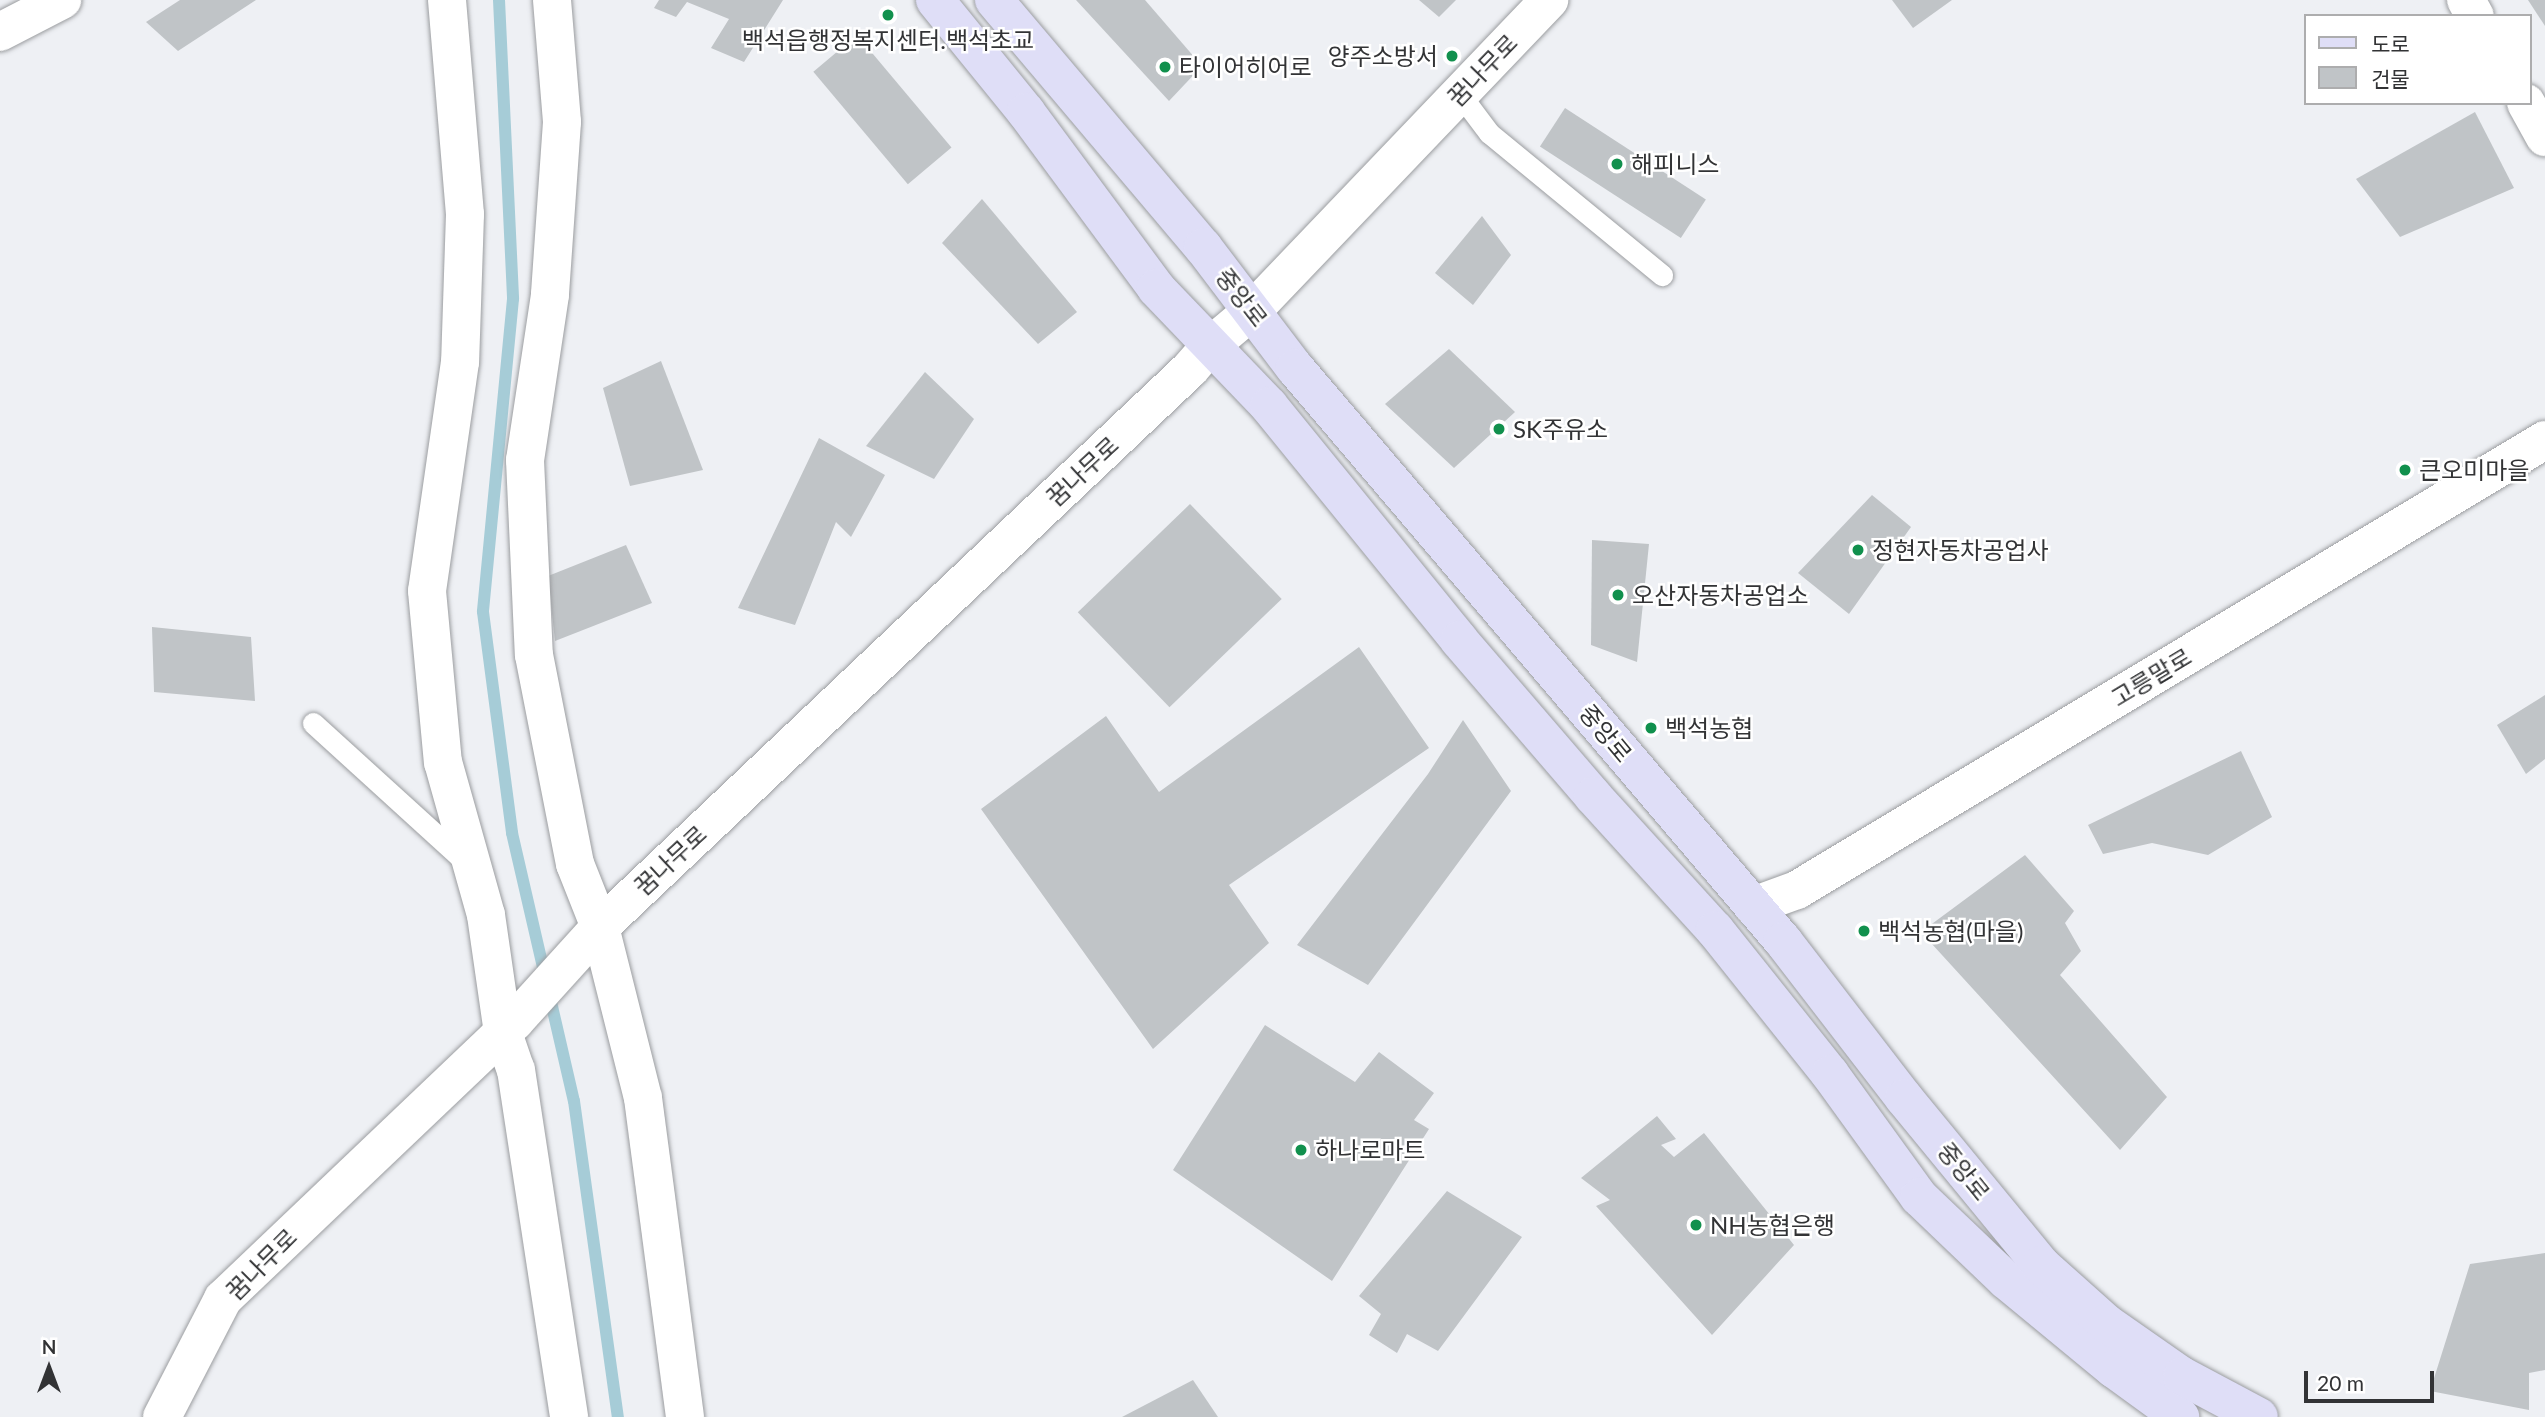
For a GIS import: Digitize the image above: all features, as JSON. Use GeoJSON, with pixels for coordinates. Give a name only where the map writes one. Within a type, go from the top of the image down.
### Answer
{"type":"FeatureCollection","features":[{"type":"Feature","properties":{"kind":"main road","name":"중앙로"},"geometry":{"type":"LineString","coordinates":[[935,0],[1026,113],[1156,288],[1269,406],[1468,651],[1735,954],[1830,1074],[1919,1197],[2006,1280],[2114,1369],[2180,1417]]}},
{"type":"Feature","properties":{"kind":"main road","name":"중앙로"},"geometry":{"type":"LineString","coordinates":[[994,0],[1203,247],[1295,368],[1753,906],[2041,1265],[2106,1323],[2182,1376],[2259,1417]]}},
{"type":"Feature","properties":{"kind":"street"},"geometry":{"type":"LineString","coordinates":[[0,32],[62,0]]}},
{"type":"Feature","properties":{"kind":"street"},"geometry":{"type":"LineString","coordinates":[[447,0],[465,214],[460,362],[427,591],[443,762],[486,915],[509,1027],[569,1417]]}},
{"type":"Feature","properties":{"kind":"street"},"geometry":{"type":"LineString","coordinates":[[552,0],[562,122],[550,295],[525,460],[534,656],[575,864],[600,927],[643,1098],[685,1417]]}},
{"type":"Feature","properties":{"kind":"street","name":"꿈나무로"},"geometry":{"type":"LineString","coordinates":[[162,1417],[223,1299],[509,1027],[600,927],[1190,369],[1209,346],[1253,310],[1549,0]]}},
{"type":"Feature","properties":{"kind":"street"},"geometry":{"type":"LineString","coordinates":[[2527,105],[2545,137]]}},
{"type":"Feature","properties":{"kind":"street","name":"고릉말로"},"geometry":{"type":"LineString","coordinates":[[1753,906],[1797,890],[2545,440]]}},
{"type":"Feature","properties":{"kind":"lane"},"geometry":{"type":"LineString","coordinates":[[1460,93],[1489,133],[1662,275]]}},
{"type":"Feature","properties":{"kind":"lane"},"geometry":{"type":"LineString","coordinates":[[313,723],[472,868]]}},
{"type":"Feature","properties":{"kind":"building"},"geometry":{"type":"Polygon","coordinates":[[[180,0],[256,0],[178,51],[146,22],[180,0]]]}},
{"type":"Feature","properties":{"kind":"building"},"geometry":{"type":"Polygon","coordinates":[[[659,0],[783,0],[744,62],[711,48],[729,19],[687,2],[676,17],[654,8],[659,0]]]}},
{"type":"Feature","properties":{"kind":"building"},"geometry":{"type":"Polygon","coordinates":[[[1076,0],[1145,0],[1202,66],[1169,101],[1076,0]]]}},
{"type":"Feature","properties":{"kind":"building"},"geometry":{"type":"Polygon","coordinates":[[[1419,0],[1456,0],[1439,17],[1419,0]]]}},
{"type":"Feature","properties":{"kind":"building"},"geometry":{"type":"Polygon","coordinates":[[[1892,0],[1952,0],[1913,28],[1892,0]]]}},
{"type":"Feature","properties":{"kind":"building"},"geometry":{"type":"Polygon","coordinates":[[[2528,0],[2545,0],[2545,26],[2528,0]]]}},
{"type":"Feature","properties":{"kind":"building"},"geometry":{"type":"Polygon","coordinates":[[[857,35],[951,148],[908,184],[813,72],[857,35]]]}},
{"type":"Feature","properties":{"kind":"building"},"geometry":{"type":"Polygon","coordinates":[[[1565,108],[1706,199],[1681,238],[1540,147],[1565,108]]]}},
{"type":"Feature","properties":{"kind":"building"},"geometry":{"type":"Polygon","coordinates":[[[2475,112],[2514,188],[2400,237],[2356,179],[2475,112]]]}},
{"type":"Feature","properties":{"kind":"building"},"geometry":{"type":"Polygon","coordinates":[[[982,199],[1077,312],[1038,344],[942,243],[982,199]]]}},
{"type":"Feature","properties":{"kind":"building"},"geometry":{"type":"Polygon","coordinates":[[[1482,216],[1511,255],[1473,305],[1435,273],[1482,216]]]}},
{"type":"Feature","properties":{"kind":"building"},"geometry":{"type":"Polygon","coordinates":[[[1449,349],[1515,412],[1454,468],[1385,404],[1449,349]]]}},
{"type":"Feature","properties":{"kind":"building"},"geometry":{"type":"Polygon","coordinates":[[[661,361],[703,470],[630,486],[603,388],[661,361]]]}},
{"type":"Feature","properties":{"kind":"building"},"geometry":{"type":"Polygon","coordinates":[[[925,372],[974,419],[934,479],[866,446],[925,372]]]}},
{"type":"Feature","properties":{"kind":"building"},"geometry":{"type":"Polygon","coordinates":[[[819,438],[885,475],[851,537],[836,522],[795,625],[738,608],[819,438]]]}},
{"type":"Feature","properties":{"kind":"building","name":"정현자동차공업사"},"geometry":{"type":"Polygon","coordinates":[[[1872,495],[1911,527],[1849,614],[1798,573],[1872,495]]]}},
{"type":"Feature","properties":{"kind":"building"},"geometry":{"type":"Polygon","coordinates":[[[1190,504],[1282,599],[1169,707],[1078,612],[1190,504]]]}},
{"type":"Feature","properties":{"kind":"building","name":"오산자동차공업소"},"geometry":{"type":"Polygon","coordinates":[[[1592,540],[1649,544],[1637,662],[1591,645],[1592,540]]]}},
{"type":"Feature","properties":{"kind":"building"},"geometry":{"type":"Polygon","coordinates":[[[626,545],[652,603],[555,641],[548,576],[626,545]]]}},
{"type":"Feature","properties":{"kind":"building"},"geometry":{"type":"Polygon","coordinates":[[[152,627],[251,637],[255,701],[154,692],[152,627]]]}},
{"type":"Feature","properties":{"kind":"building"},"geometry":{"type":"Polygon","coordinates":[[[1359,647],[1429,748],[1229,885],[1269,943],[1153,1049],[981,809],[1106,716],[1159,792],[1359,647]]]}},
{"type":"Feature","properties":{"kind":"building"},"geometry":{"type":"Polygon","coordinates":[[[2545,695],[2545,759],[2526,774],[2497,725],[2545,695]]]}},
{"type":"Feature","properties":{"kind":"building"},"geometry":{"type":"Polygon","coordinates":[[[1463,720],[1511,791],[1368,985],[1297,945],[1428,774],[1463,720]]]}},
{"type":"Feature","properties":{"kind":"building"},"geometry":{"type":"Polygon","coordinates":[[[2241,751],[2272,817],[2208,855],[2152,843],[2103,854],[2088,825],[2241,751]]]}},
{"type":"Feature","properties":{"kind":"building"},"geometry":{"type":"Polygon","coordinates":[[[2025,855],[2074,911],[2065,923],[2081,951],[2060,975],[2167,1097],[2120,1150],[1921,932],[2025,855]]]}},
{"type":"Feature","properties":{"kind":"building","name":"하나로마트"},"geometry":{"type":"Polygon","coordinates":[[[1265,1025],[1355,1082],[1379,1052],[1434,1093],[1414,1120],[1429,1129],[1332,1281],[1173,1170],[1265,1025]]]}},
{"type":"Feature","properties":{"kind":"building","name":"NH농협은행"},"geometry":{"type":"Polygon","coordinates":[[[1657,1116],[1676,1139],[1661,1145],[1674,1157],[1704,1133],[1794,1245],[1712,1335],[1596,1206],[1610,1200],[1581,1178],[1657,1116]]]}},
{"type":"Feature","properties":{"kind":"building"},"geometry":{"type":"Polygon","coordinates":[[[1447,1191],[1522,1237],[1438,1351],[1407,1334],[1397,1353],[1369,1335],[1381,1314],[1359,1296],[1447,1191]]]}},
{"type":"Feature","properties":{"kind":"building"},"geometry":{"type":"Polygon","coordinates":[[[2545,1253],[2545,1370],[2529,1373],[2529,1410],[2430,1391],[2470,1264],[2545,1253]]]}},
{"type":"Feature","properties":{"kind":"building"},"geometry":{"type":"Polygon","coordinates":[[[1193,1380],[1218,1417],[1122,1417],[1193,1380]]]}},
{"type":"Feature","properties":{"kind":"waterway"},"geometry":{"type":"LineString","coordinates":[[499,0],[513,299],[483,612],[512,833],[574,1101],[618,1417]]}},
{"type":"Feature","properties":{"kind":"place","name":"백석읍행정복지센터.백석초교"},"geometry":{"type":"Point","coordinates":[888,15]}},
{"type":"Feature","properties":{"kind":"place","name":"양주소방서"},"geometry":{"type":"Point","coordinates":[1452,56]}},
{"type":"Feature","properties":{"kind":"place","name":"타이어히어로"},"geometry":{"type":"Point","coordinates":[1165,67]}},
{"type":"Feature","properties":{"kind":"place","name":"해피니스"},"geometry":{"type":"Point","coordinates":[1617,164]}},
{"type":"Feature","properties":{"kind":"place","name":"SK주유소"},"geometry":{"type":"Point","coordinates":[1499,429]}},
{"type":"Feature","properties":{"kind":"place","name":"큰오미마을"},"geometry":{"type":"Point","coordinates":[2405,470]}},
{"type":"Feature","properties":{"kind":"place","name":"정현자동차공업사"},"geometry":{"type":"Point","coordinates":[1858,550]}},
{"type":"Feature","properties":{"kind":"place","name":"오산자동차공업소"},"geometry":{"type":"Point","coordinates":[1618,595]}},
{"type":"Feature","properties":{"kind":"place","name":"백석농협"},"geometry":{"type":"Point","coordinates":[1651,728]}},
{"type":"Feature","properties":{"kind":"place","name":"백석농협(마을)"},"geometry":{"type":"Point","coordinates":[1864,931]}},
{"type":"Feature","properties":{"kind":"place","name":"하나로마트"},"geometry":{"type":"Point","coordinates":[1301,1150]}},
{"type":"Feature","properties":{"kind":"place","name":"NH농협은행"},"geometry":{"type":"Point","coordinates":[1696,1225]}}]}
